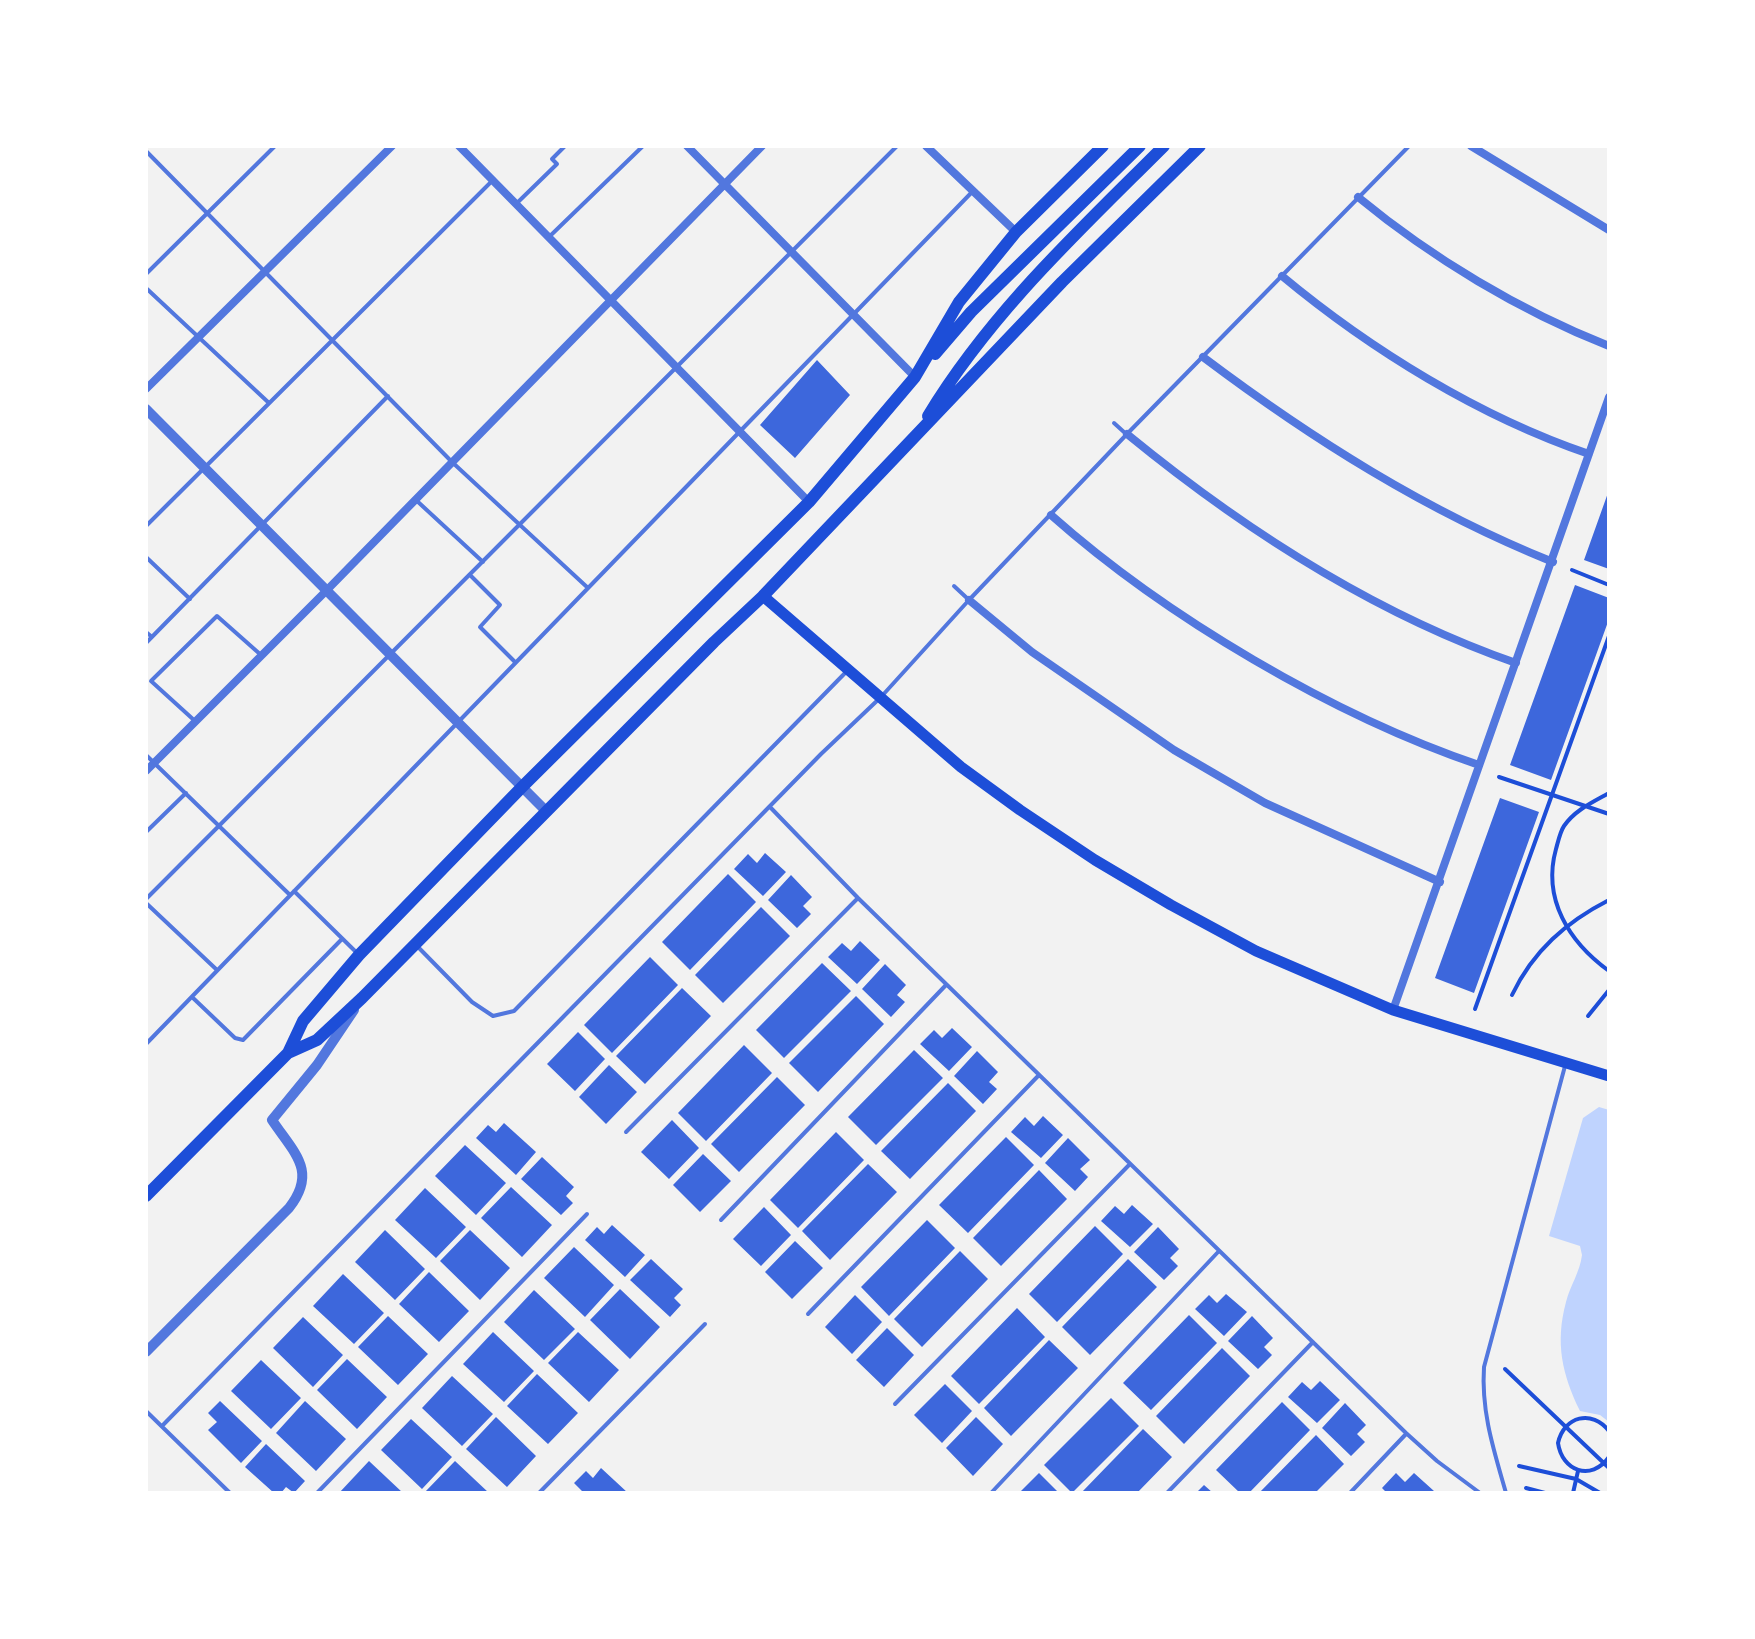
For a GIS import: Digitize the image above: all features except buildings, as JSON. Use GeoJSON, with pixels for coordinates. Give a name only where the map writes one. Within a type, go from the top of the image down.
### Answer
{"type":"FeatureCollection","features":[{"type":"Feature","properties":{"kind":"main road"},"geometry":{"type":"LineString","coordinates":[[915,377],[959,302],[1016,232],[1103,146]]}},
{"type":"Feature","properties":{"kind":"main road"},"geometry":{"type":"LineString","coordinates":[[146,1196],[288,1053],[303,1021],[359,955],[522,787],[809,502],[971,312],[1140,146]]}},
{"type":"Feature","properties":{"kind":"main road"},"geometry":{"type":"LineString","coordinates":[[916,436],[955,372],[1032,278],[1164,146]]}},
{"type":"Feature","properties":{"kind":"main road"},"geometry":{"type":"LineString","coordinates":[[288,1053],[317,1040],[362,998],[763,596],[1062,282],[1200,146]]}},
{"type":"Feature","properties":{"kind":"main road"},"geometry":{"type":"LineString","coordinates":[[763,596],[961,767],[1095,860],[1171,905],[1256,951],[1393,1010],[1609,1076]]}},
{"type":"Feature","properties":{"kind":"street"},"geometry":{"type":"LineString","coordinates":[[146,389],[392,146]]}},
{"type":"Feature","properties":{"kind":"street"},"geometry":{"type":"LineString","coordinates":[[459,146],[809,502]]}},
{"type":"Feature","properties":{"kind":"street"},"geometry":{"type":"LineString","coordinates":[[687,146],[915,377]]}},
{"type":"Feature","properties":{"kind":"street"},"geometry":{"type":"LineString","coordinates":[[146,771],[762,146]]}},
{"type":"Feature","properties":{"kind":"street"},"geometry":{"type":"LineString","coordinates":[[926,146],[1016,232]]}},
{"type":"Feature","properties":{"kind":"street"},"geometry":{"type":"LineString","coordinates":[[1471,146],[1609,230]]}},
{"type":"Feature","properties":{"kind":"street"},"geometry":{"type":"LineString","coordinates":[[1358,197],[1394,227],[1483,282],[1539,315],[1609,346]]}},
{"type":"Feature","properties":{"kind":"street"},"geometry":{"type":"LineString","coordinates":[[1282,276],[1318,306],[1430,379],[1542,438],[1589,454]]}},
{"type":"Feature","properties":{"kind":"street"},"geometry":{"type":"LineString","coordinates":[[1203,357],[1333,448],[1396,486],[1457,520],[1553,562]]}},
{"type":"Feature","properties":{"kind":"street"},"geometry":{"type":"LineString","coordinates":[[1393,1010],[1609,397]]}},
{"type":"Feature","properties":{"kind":"street"},"geometry":{"type":"LineString","coordinates":[[146,409],[546,811]]}},
{"type":"Feature","properties":{"kind":"street"},"geometry":{"type":"LineString","coordinates":[[1127,434],[1203,493],[1323,571],[1415,621],[1470,647],[1516,663]]}},
{"type":"Feature","properties":{"kind":"street"},"geometry":{"type":"LineString","coordinates":[[1051,515],[1081,541],[1224,641],[1372,722],[1434,750],[1479,765]]}},
{"type":"Feature","properties":{"kind":"street"},"geometry":{"type":"LineString","coordinates":[[969,600],[1032,652],[1174,750],[1265,803],[1440,882]]}},
{"type":"Feature","properties":{"kind":"street"},"geometry":{"type":"LineString","coordinates":[[146,1352],[300,1194],[304,1168],[272,1120],[317,1065],[362,998]]}},
{"type":"Feature","properties":{"kind":"lane"},"geometry":{"type":"LineString","coordinates":[[146,274],[275,146]]}},
{"type":"Feature","properties":{"kind":"lane"},"geometry":{"type":"LineString","coordinates":[[516,204],[557,164],[552,159],[565,146]]}},
{"type":"Feature","properties":{"kind":"lane"},"geometry":{"type":"LineString","coordinates":[[548,237],[643,146]]}},
{"type":"Feature","properties":{"kind":"lane"},"geometry":{"type":"LineString","coordinates":[[217,970],[146,901],[897,146]]}},
{"type":"Feature","properties":{"kind":"lane"},"geometry":{"type":"LineString","coordinates":[[162,1426],[881,697],[1127,434],[1409,146]]}},
{"type":"Feature","properties":{"kind":"lane"},"geometry":{"type":"LineString","coordinates":[[146,151],[452,462],[588,588]]}},
{"type":"Feature","properties":{"kind":"lane"},"geometry":{"type":"LineString","coordinates":[[146,526],[493,180]]}},
{"type":"Feature","properties":{"kind":"lane"},"geometry":{"type":"LineString","coordinates":[[146,1044],[973,191]]}},
{"type":"Feature","properties":{"kind":"lane"},"geometry":{"type":"LineString","coordinates":[[146,288],[269,403]]}},
{"type":"Feature","properties":{"kind":"lane"},"geometry":{"type":"LineString","coordinates":[[146,643],[388,395]]}},
{"type":"Feature","properties":{"kind":"lane"},"geometry":{"type":"LineString","coordinates":[[1114,423],[1127,434]]}},
{"type":"Feature","properties":{"kind":"lane"},"geometry":{"type":"LineString","coordinates":[[416,499],[483,562]]}},
{"type":"Feature","properties":{"kind":"lane"},"geometry":{"type":"LineString","coordinates":[[146,557],[190,599]]}},
{"type":"Feature","properties":{"kind":"lane"},"geometry":{"type":"LineString","coordinates":[[470,575],[500,605],[480,627],[515,662]]}},
{"type":"Feature","properties":{"kind":"lane"},"geometry":{"type":"LineString","coordinates":[[954,586],[969,600]]}},
{"type":"Feature","properties":{"kind":"lane"},"geometry":{"type":"LineString","coordinates":[[195,721],[151,681],[217,616],[261,655]]}},
{"type":"Feature","properties":{"kind":"lane"},"geometry":{"type":"LineString","coordinates":[[146,632],[152,637]]}},
{"type":"Feature","properties":{"kind":"lane"},"geometry":{"type":"LineString","coordinates":[[415,944],[472,1002],[493,1016],[514,1011],[849,670]]}},
{"type":"Feature","properties":{"kind":"lane"},"geometry":{"type":"LineString","coordinates":[[146,755],[359,955]]}},
{"type":"Feature","properties":{"kind":"lane"},"geometry":{"type":"LineString","coordinates":[[146,832],[186,793]]}},
{"type":"Feature","properties":{"kind":"lane"},"geometry":{"type":"LineString","coordinates":[[770,807],[946,985],[1406,1433],[1480,1493]]}},
{"type":"Feature","properties":{"kind":"lane"},"geometry":{"type":"LineString","coordinates":[[626,1132],[858,898]]}},
{"type":"Feature","properties":{"kind":"lane"},"geometry":{"type":"LineString","coordinates":[[191,997],[235,1038],[243,1040],[342,939]]}},
{"type":"Feature","properties":{"kind":"lane"},"geometry":{"type":"LineString","coordinates":[[721,1220],[946,985]]}},
{"type":"Feature","properties":{"kind":"lane"},"geometry":{"type":"LineString","coordinates":[[1506,1493],[1486,1420],[1482,1392],[1484,1367],[1566,1064]]}},
{"type":"Feature","properties":{"kind":"lane"},"geometry":{"type":"LineString","coordinates":[[808,1314],[1039,1075]]}},
{"type":"Feature","properties":{"kind":"lane"},"geometry":{"type":"LineString","coordinates":[[895,1404],[1130,1164]]}},
{"type":"Feature","properties":{"kind":"lane"},"geometry":{"type":"LineString","coordinates":[[317,1493],[587,1214]]}},
{"type":"Feature","properties":{"kind":"lane"},"geometry":{"type":"LineString","coordinates":[[991,1493],[1219,1251]]}},
{"type":"Feature","properties":{"kind":"lane"},"geometry":{"type":"LineString","coordinates":[[539,1493],[705,1324]]}},
{"type":"Feature","properties":{"kind":"lane"},"geometry":{"type":"LineString","coordinates":[[1167,1493],[1313,1342]]}},
{"type":"Feature","properties":{"kind":"lane"},"geometry":{"type":"LineString","coordinates":[[146,1411],[230,1493]]}},
{"type":"Feature","properties":{"kind":"lane"},"geometry":{"type":"LineString","coordinates":[[1350,1493],[1406,1433]]}},
{"type":"Feature","properties":{"kind":"path"},"geometry":{"type":"LineString","coordinates":[[1572,570],[1609,585]]}},
{"type":"Feature","properties":{"kind":"path"},"geometry":{"type":"LineString","coordinates":[[1475,1009],[1609,636]]}},
{"type":"Feature","properties":{"kind":"path"},"geometry":{"type":"LineString","coordinates":[[1601,659],[1609,662]]}},
{"type":"Feature","properties":{"kind":"path"},"geometry":{"type":"LineString","coordinates":[[1499,777],[1609,814]]}},
{"type":"Feature","properties":{"kind":"path"},"geometry":{"type":"LineString","coordinates":[[1609,793],[1583,807],[1564,826],[1552,862],[1556,905],[1565,926],[1586,953],[1609,971]]}},
{"type":"Feature","properties":{"kind":"path"},"geometry":{"type":"LineString","coordinates":[[1512,995],[1547,942],[1565,926],[1609,900]]}},
{"type":"Feature","properties":{"kind":"path"},"geometry":{"type":"LineString","coordinates":[[1588,1016],[1609,990]]}},
{"type":"Feature","properties":{"kind":"path"},"geometry":{"type":"LineString","coordinates":[[1505,1369],[1607,1466]]}},
{"type":"Feature","properties":{"kind":"path"},"geometry":{"type":"LineString","coordinates":[[1607,1466],[1588,1472],[1578,1471],[1570,1467],[1559,1453],[1558,1443],[1565,1426],[1588,1417],[1604,1424],[1609,1431]]}},
{"type":"Feature","properties":{"kind":"path"},"geometry":{"type":"LineString","coordinates":[[1607,1466],[1609,1457]]}},
{"type":"Feature","properties":{"kind":"path"},"geometry":{"type":"LineString","coordinates":[[1519,1466],[1576,1479],[1600,1493]]}},
{"type":"Feature","properties":{"kind":"path"},"geometry":{"type":"LineString","coordinates":[[1573,1493],[1578,1471]]}},
{"type":"Feature","properties":{"kind":"path"},"geometry":{"type":"LineString","coordinates":[[1526,1488],[1545,1493]]}},
{"type":"Feature","properties":{"kind":"water"},"geometry":{"type":"Polygon","coordinates":[[[1599,1107],[1609,1110],[1609,1422],[1600,1415],[1580,1411],[1562,1358],[1563,1317],[1582,1255],[1580,1246],[1549,1236],[1583,1118],[1599,1107]]]}}]}
